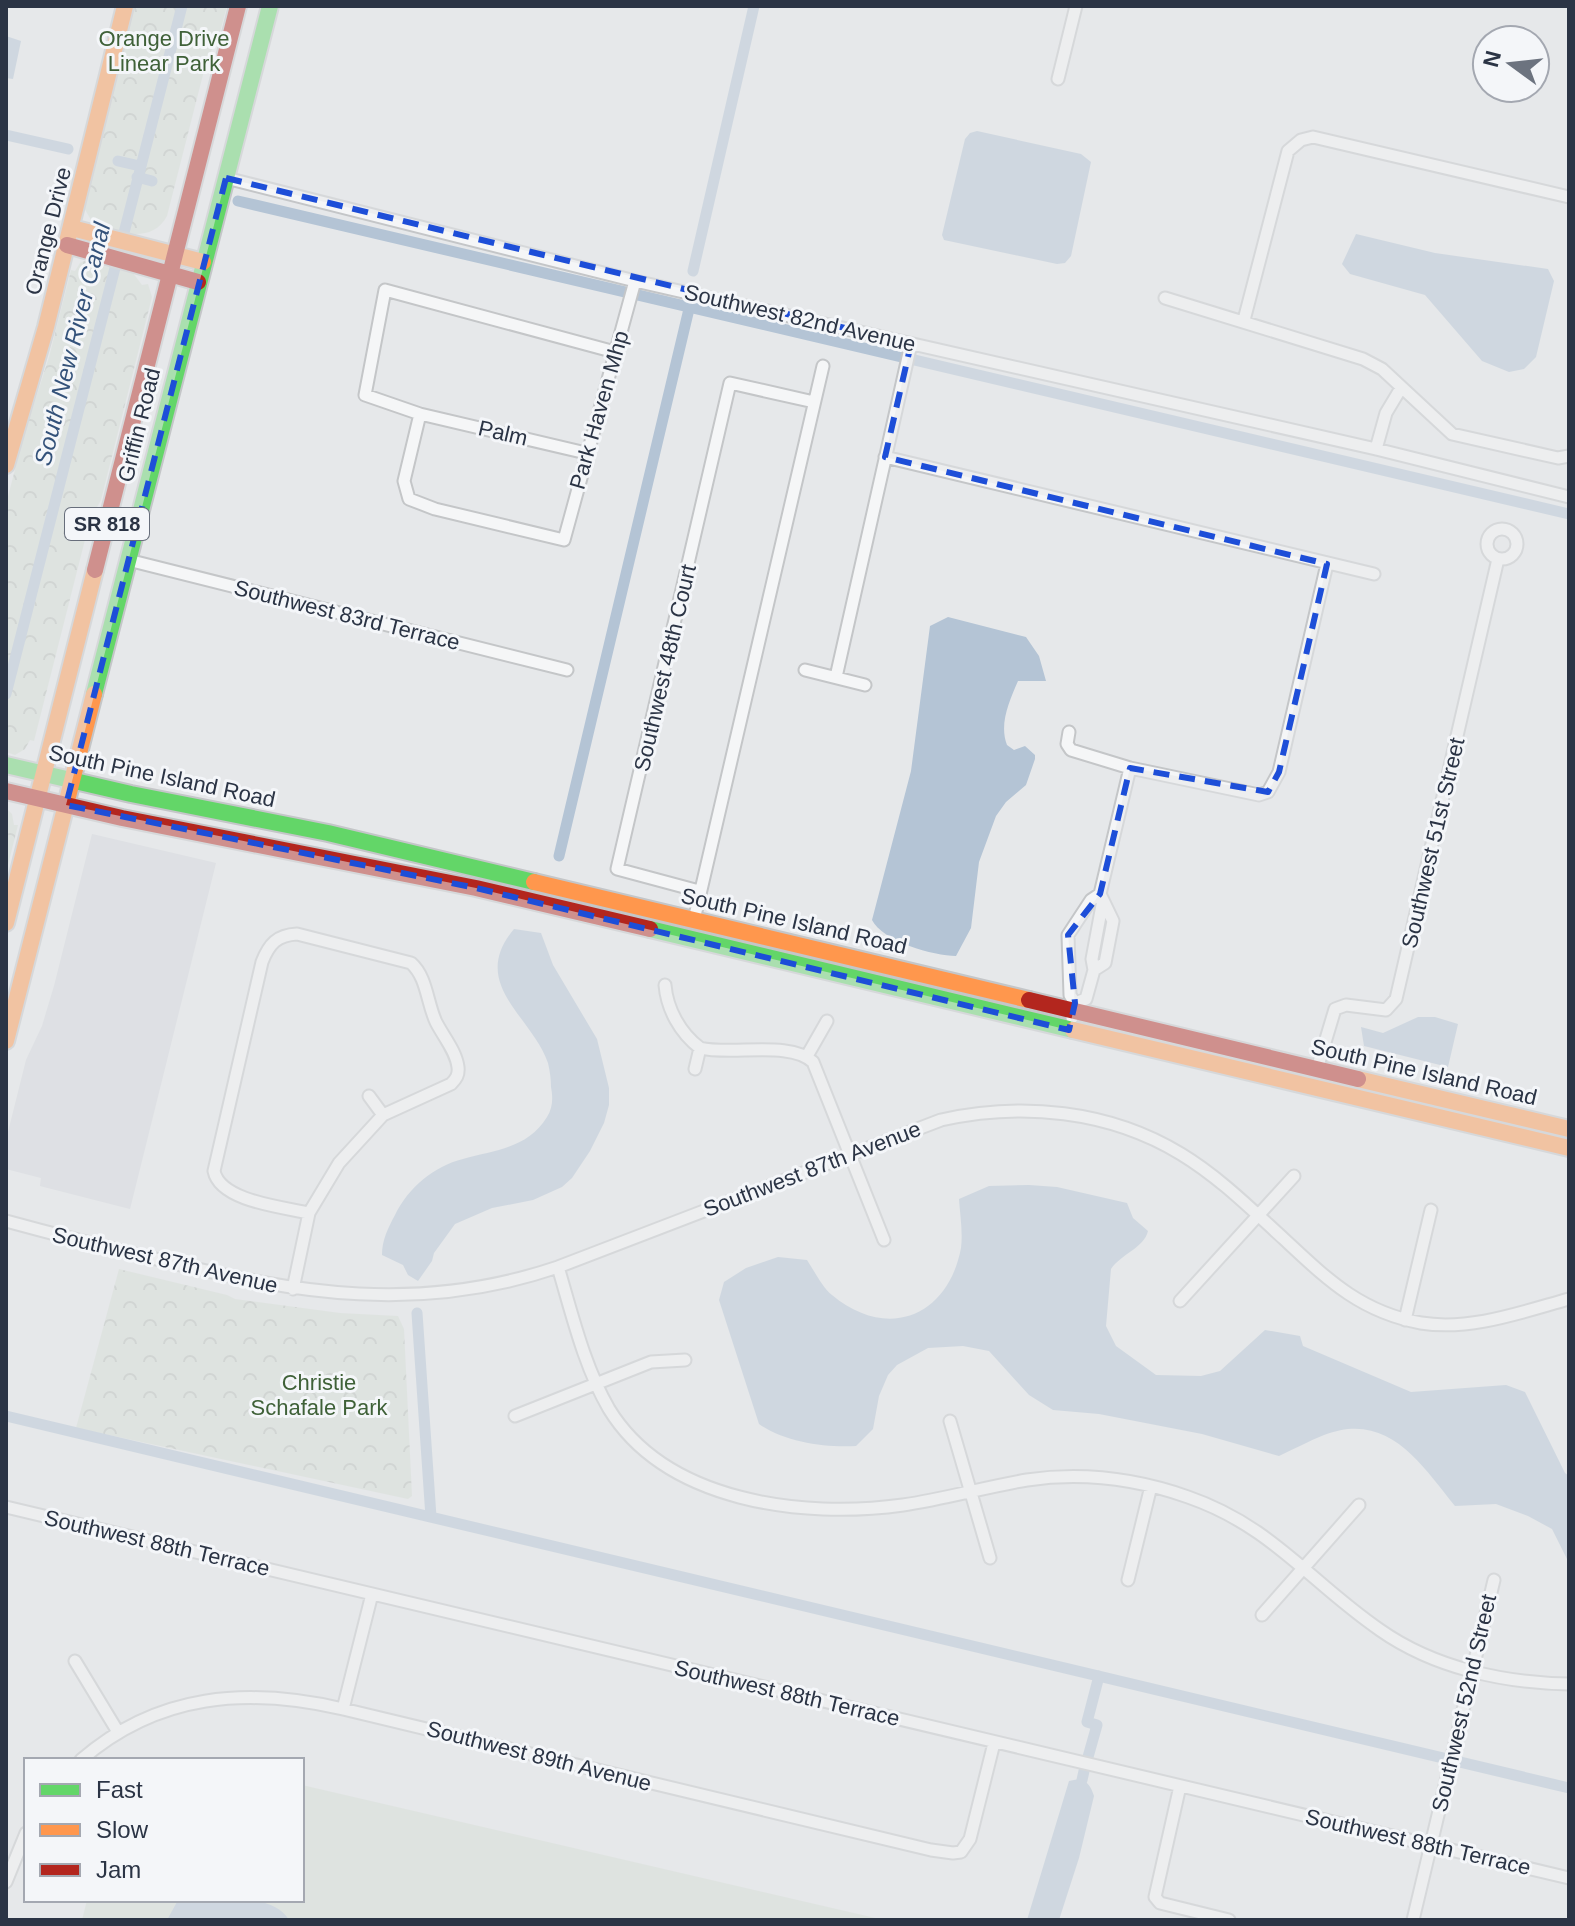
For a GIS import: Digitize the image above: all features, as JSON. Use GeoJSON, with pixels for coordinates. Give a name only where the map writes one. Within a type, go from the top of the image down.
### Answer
{"type":"FeatureCollection","features":[{"type":"Feature","properties":{"kind":"main road","name":"Orange Drive"},"geometry":{"type":"LineString","coordinates":[[7,454],[70,236],[125,6]]}},
{"type":"Feature","properties":{"kind":"main road","name":"Griffin Road"},"geometry":{"type":"LineString","coordinates":[[6,923],[162,271],[175,254],[238,6]]}},
{"type":"Feature","properties":{"kind":"main road","name":"Griffin Road"},"geometry":{"type":"LineString","coordinates":[[6,1041],[270,6]]}},
{"type":"Feature","properties":{"kind":"main road"},"geometry":{"type":"LineString","coordinates":[[209,120],[211,155],[226,178]]}},
{"type":"Feature","properties":{"kind":"main road"},"geometry":{"type":"LineString","coordinates":[[70,236],[90,232],[203,262]]}},
{"type":"Feature","properties":{"kind":"main road"},"geometry":{"type":"LineString","coordinates":[[70,236],[87,250],[198,282]]}},
{"type":"Feature","properties":{"kind":"main road","name":"South Pine Island Road"},"geometry":{"type":"LineString","coordinates":[[14,767],[328,833],[818,950],[1074,1007],[1569,1129]]}},
{"type":"Feature","properties":{"kind":"main road","name":"South Pine Island Road"},"geometry":{"type":"LineString","coordinates":[[12,793],[476,888],[1569,1148]]}},
{"type":"Feature","properties":{"kind":"main road"},"geometry":{"type":"LineString","coordinates":[[813,969],[818,950]]}},
{"type":"Feature","properties":{"kind":"street"},"geometry":{"type":"LineString","coordinates":[[1058,79],[1076,6]]}},
{"type":"Feature","properties":{"kind":"street"},"geometry":{"type":"LineString","coordinates":[[1244,320],[1288,151],[1301,140],[1313,137],[1569,197]]}},
{"type":"Feature","properties":{"kind":"street","name":"Southwest 82nd Avenue"},"geometry":{"type":"LineString","coordinates":[[226,178],[910,349],[1376,449],[1569,497]]}},
{"type":"Feature","properties":{"kind":"street","name":"Park Haven Mhp"},"geometry":{"type":"LineString","coordinates":[[420,414],[404,481],[409,499],[435,509],[564,540],[634,281]]}},
{"type":"Feature","properties":{"kind":"street","name":"Palm"},"geometry":{"type":"LineString","coordinates":[[586,453],[420,414],[365,395],[385,290],[615,352]]}},
{"type":"Feature","properties":{"kind":"street"},"geometry":{"type":"LineString","coordinates":[[1165,298],[1363,359],[1382,369],[1452,434],[1558,458],[1569,456]]}},
{"type":"Feature","properties":{"kind":"street"},"geometry":{"type":"LineString","coordinates":[[836,677],[910,349]]}},
{"type":"Feature","properties":{"kind":"street"},"geometry":{"type":"LineString","coordinates":[[694,920],[823,366]]}},
{"type":"Feature","properties":{"kind":"street","name":"Southwest 48th Court"},"geometry":{"type":"LineString","coordinates":[[699,891],[617,869],[730,383],[814,402]]}},
{"type":"Feature","properties":{"kind":"street"},"geometry":{"type":"LineString","coordinates":[[1376,449],[1386,413],[1401,388]]}},
{"type":"Feature","properties":{"kind":"street"},"geometry":{"type":"LineString","coordinates":[[885,457],[1374,574]]}},
{"type":"Feature","properties":{"kind":"street","name":"Southwest 51st Street"},"geometry":{"type":"LineString","coordinates":[[1317,1069],[1335,1009],[1346,1005],[1386,1010],[1396,999],[1498,559]]}},
{"type":"Feature","properties":{"kind":"street","name":"Southwest 83rd Terrace"},"geometry":{"type":"LineString","coordinates":[[128,560],[567,670]]}},
{"type":"Feature","properties":{"kind":"street"},"geometry":{"type":"LineString","coordinates":[[1069,732],[1067,744],[1071,750],[1130,768],[1259,795],[1268,792],[1279,772],[1327,564]]}},
{"type":"Feature","properties":{"kind":"street"},"geometry":{"type":"LineString","coordinates":[[805,670],[865,685]]}},
{"type":"Feature","properties":{"kind":"street"},"geometry":{"type":"LineString","coordinates":[[1074,1007],[1086,999],[1094,970],[1092,959],[1102,897],[1130,768]]}},
{"type":"Feature","properties":{"kind":"street"},"geometry":{"type":"LineString","coordinates":[[1069,1030],[1074,1007],[1070,995],[1068,935],[1091,900],[1102,897]]}},
{"type":"Feature","properties":{"kind":"street"},"geometry":{"type":"LineString","coordinates":[[1094,970],[1105,963],[1113,921],[1102,897]]}},
{"type":"Feature","properties":{"kind":"street"},"geometry":{"type":"LineString","coordinates":[[1079,919],[1111,937]]}},
{"type":"Feature","properties":{"kind":"street"},"geometry":{"type":"LineString","coordinates":[[293,1289],[309,1213],[339,1163],[383,1115],[451,1084],[458,1075],[454,1055],[435,1021],[417,968],[406,961],[297,934],[279,937],[270,944],[262,962],[216,1152],[215,1177],[232,1194],[309,1213]]}},
{"type":"Feature","properties":{"kind":"street"},"geometry":{"type":"LineString","coordinates":[[665,985],[667,1003],[672,1013],[700,1048],[792,1052],[807,1056],[818,1071],[884,1240]]}},
{"type":"Feature","properties":{"kind":"street"},"geometry":{"type":"LineString","coordinates":[[807,1056],[827,1021]]}},
{"type":"Feature","properties":{"kind":"street"},"geometry":{"type":"LineString","coordinates":[[695,1069],[700,1048]]}},
{"type":"Feature","properties":{"kind":"street"},"geometry":{"type":"LineString","coordinates":[[369,1096],[383,1115]]}},
{"type":"Feature","properties":{"kind":"street","name":"Southwest 87th Avenue"},"geometry":{"type":"LineString","coordinates":[[6,1221],[206,1271],[293,1289],[354,1295],[436,1294],[502,1283],[558,1267],[916,1129],[962,1116],[1017,1110],[1066,1113],[1114,1124],[1179,1152],[1213,1176],[1345,1293],[1370,1308],[1405,1320],[1438,1325],[1467,1323],[1569,1299]]}},
{"type":"Feature","properties":{"kind":"street"},"geometry":{"type":"LineString","coordinates":[[1180,1301],[1294,1176]]}},
{"type":"Feature","properties":{"kind":"street"},"geometry":{"type":"LineString","coordinates":[[1405,1320],[1431,1210]]}},
{"type":"Feature","properties":{"kind":"street"},"geometry":{"type":"LineString","coordinates":[[558,1267],[582,1348],[609,1408],[640,1448],[680,1476],[717,1491],[759,1501],[831,1509],[904,1505],[1053,1477],[1099,1478],[1151,1486],[1191,1498],[1232,1516],[1269,1539],[1338,1598],[1388,1635],[1423,1654],[1472,1671],[1506,1678],[1569,1684]]}},
{"type":"Feature","properties":{"kind":"street"},"geometry":{"type":"LineString","coordinates":[[515,1416],[651,1362],[685,1360]]}},
{"type":"Feature","properties":{"kind":"street"},"geometry":{"type":"LineString","coordinates":[[950,1421],[990,1558]]}},
{"type":"Feature","properties":{"kind":"street"},"geometry":{"type":"LineString","coordinates":[[1128,1580],[1151,1486]]}},
{"type":"Feature","properties":{"kind":"street"},"geometry":{"type":"LineString","coordinates":[[1262,1615],[1359,1505]]}},
{"type":"Feature","properties":{"kind":"street","name":"Southwest 88th Terrace"},"geometry":{"type":"LineString","coordinates":[[6,1507],[1569,1878]]}},
{"type":"Feature","properties":{"kind":"street","name":"Southwest 52nd Street"},"geometry":{"type":"LineString","coordinates":[[1413,1920],[1494,1580]]}},
{"type":"Feature","properties":{"kind":"street"},"geometry":{"type":"LineString","coordinates":[[343,1709],[372,1594]]}},
{"type":"Feature","properties":{"kind":"street"},"geometry":{"type":"LineString","coordinates":[[75,1661],[118,1732]]}},
{"type":"Feature","properties":{"kind":"street","name":"Southwest 89th Avenue"},"geometry":{"type":"LineString","coordinates":[[84,1758],[118,1732],[161,1712],[225,1697],[293,1700],[343,1709],[953,1853],[961,1852],[970,1839],[994,1743]]}},
{"type":"Feature","properties":{"kind":"street"},"geometry":{"type":"LineString","coordinates":[[1180,1786],[1155,1897],[1160,1903],[1229,1920]]}},
{"type":"Feature","properties":{"kind":"street"},"geometry":{"type":"LineString","coordinates":[[6,1882],[24,1838]]}},
{"type":"Feature","properties":{"kind":"highlighted area"},"geometry":{"type":"Polygon","coordinates":[[[226,178],[911,344],[885,457],[1327,564],[1279,772],[1268,792],[1130,768],[1100,894],[1068,935],[1075,1003],[1069,1030],[476,888],[66,805],[226,178]]]}},
{"type":"Feature","properties":{"kind":"shaded area"},"geometry":{"type":"Polygon","coordinates":[[[92,834],[216,863],[130,1209],[40,1186],[41,1178],[6,1169],[6,1140],[26,1060],[42,1026],[54,986],[92,834]]]}},
{"type":"Feature","properties":{"kind":"green space","name":"Orange Drive Linear Park"},"geometry":{"type":"Polygon","coordinates":[[[130,6],[227,6],[219,36],[207,59],[167,216],[153,230],[135,234],[96,225],[83,206],[130,6]]]}},
{"type":"Feature","properties":{"kind":"green space"},"geometry":{"type":"Polygon","coordinates":[[[84,261],[133,273],[142,285],[148,284],[152,297],[101,500],[90,520],[34,741],[30,740],[25,749],[15,755],[6,752],[6,504],[71,270],[75,271],[84,261]]]}},
{"type":"Feature","properties":{"kind":"green space"},"geometry":{"type":"Polygon","coordinates":[[[6,808],[12,814],[14,825],[18,825],[6,873],[6,808]]]}},
{"type":"Feature","properties":{"kind":"green space","name":"Christie Schafale Park"},"geometry":{"type":"Polygon","coordinates":[[[119,1269],[235,1299],[340,1313],[398,1316],[404,1329],[412,1496],[408,1499],[76,1428],[119,1269]]]}},
{"type":"Feature","properties":{"kind":"green space"},"geometry":{"type":"Polygon","coordinates":[[[304,1785],[884,1920],[82,1920],[86,1902],[304,1902],[304,1785]]]}},
{"type":"Feature","properties":{"kind":"water"},"geometry":{"type":"Polygon","coordinates":[[[6,36],[21,41],[13,79],[6,78],[6,36]]]}},
{"type":"Feature","properties":{"kind":"water"},"geometry":{"type":"Polygon","coordinates":[[[977,131],[1081,154],[1091,162],[1071,256],[1065,263],[1057,264],[944,240],[942,235],[965,139],[977,131]]]}},
{"type":"Feature","properties":{"kind":"water"},"geometry":{"type":"Polygon","coordinates":[[[1356,234],[1435,253],[1548,269],[1554,281],[1536,357],[1524,369],[1509,372],[1482,361],[1425,295],[1350,274],[1342,264],[1356,234]]]}},
{"type":"Feature","properties":{"kind":"water"},"geometry":{"type":"Polygon","coordinates":[[[948,617],[1026,637],[1039,656],[1046,681],[1018,681],[1008,705],[1004,729],[1007,745],[1014,750],[1025,746],[1035,755],[1035,759],[1026,785],[1006,802],[996,816],[979,862],[971,928],[956,956],[922,950],[897,941],[872,920],[911,771],[930,626],[948,617]]]}},
{"type":"Feature","properties":{"kind":"water"},"geometry":{"type":"Polygon","coordinates":[[[514,929],[541,933],[553,965],[597,1039],[609,1088],[609,1105],[590,1151],[572,1178],[562,1187],[533,1200],[492,1208],[455,1224],[418,1281],[408,1275],[403,1265],[382,1255],[388,1229],[400,1205],[423,1180],[442,1167],[521,1142],[539,1127],[551,1106],[548,1063],[500,983],[498,967],[502,949],[514,929]]]}},
{"type":"Feature","properties":{"kind":"water"},"geometry":{"type":"Polygon","coordinates":[[[1418,1017],[1435,1017],[1458,1024],[1448,1067],[1364,1046],[1361,1027],[1383,1033],[1418,1017]]]}},
{"type":"Feature","properties":{"kind":"water"},"geometry":{"type":"Polygon","coordinates":[[[989,1186],[1057,1187],[1127,1203],[1133,1218],[1148,1231],[1142,1242],[1111,1269],[1106,1326],[1116,1346],[1156,1375],[1201,1376],[1220,1371],[1265,1330],[1300,1336],[1303,1346],[1411,1392],[1506,1385],[1525,1392],[1569,1476],[1569,1563],[1552,1529],[1528,1516],[1496,1504],[1455,1506],[1415,1458],[1385,1435],[1347,1429],[1324,1435],[1279,1456],[1202,1434],[1099,1414],[1053,1410],[1029,1395],[989,1351],[963,1346],[928,1348],[897,1365],[888,1375],[879,1396],[873,1429],[856,1446],[806,1442],[780,1435],[759,1424],[719,1300],[724,1282],[746,1268],[778,1257],[807,1260],[828,1292],[853,1309],[874,1317],[894,1319],[912,1315],[929,1305],[943,1291],[954,1272],[962,1242],[959,1199],[989,1186]]]}},
{"type":"Feature","properties":{"kind":"water"},"geometry":{"type":"Polygon","coordinates":[[[1079,1779],[1089,1785],[1094,1796],[1079,1858],[1059,1920],[1027,1920],[1069,1781],[1079,1779]]]}},
{"type":"Feature","properties":{"kind":"water"},"geometry":{"type":"Polygon","coordinates":[[[177,1902],[262,1902],[281,1911],[289,1920],[167,1920],[177,1902]]]}},
{"type":"Feature","properties":{"kind":"waterway","name":"South New River Canal"},"geometry":{"type":"LineString","coordinates":[[6,694],[182,6]]}},
{"type":"Feature","properties":{"kind":"waterway"},"geometry":{"type":"LineString","coordinates":[[693,271],[754,6]]}},
{"type":"Feature","properties":{"kind":"waterway"},"geometry":{"type":"LineString","coordinates":[[6,135],[68,149]]}},
{"type":"Feature","properties":{"kind":"waterway"},"geometry":{"type":"LineString","coordinates":[[118,161],[140,166]]}},
{"type":"Feature","properties":{"kind":"waterway"},"geometry":{"type":"LineString","coordinates":[[137,177],[152,181]]}},
{"type":"Feature","properties":{"kind":"waterway"},"geometry":{"type":"LineString","coordinates":[[238,201],[1569,514]]}},
{"type":"Feature","properties":{"kind":"waterway"},"geometry":{"type":"LineString","coordinates":[[559,856],[689,309]]}},
{"type":"Feature","properties":{"kind":"waterway"},"geometry":{"type":"LineString","coordinates":[[417,1313],[431,1517]]}},
{"type":"Feature","properties":{"kind":"waterway"},"geometry":{"type":"LineString","coordinates":[[6,1416],[1569,1788]]}},
{"type":"Feature","properties":{"kind":"waterway"},"geometry":{"type":"LineString","coordinates":[[1088,1757],[1097,1725],[1087,1722],[1099,1676]]}},
{"type":"Feature","properties":{"kind":"waterway"},"geometry":{"type":"LineString","coordinates":[[1082,1780],[1084,1771]]}},
{"type":"Feature","properties":{"kind":"traffic: fast"},"geometry":{"type":"LineString","coordinates":[[94,694],[270,6]]}},
{"type":"Feature","properties":{"kind":"traffic: fast"},"geometry":{"type":"LineString","coordinates":[[6,765],[131,794],[328,833],[534,882]]}},
{"type":"Feature","properties":{"kind":"traffic: fast"},"geometry":{"type":"LineString","coordinates":[[650,929],[1073,1030]]}},
{"type":"Feature","properties":{"kind":"traffic: slow"},"geometry":{"type":"LineString","coordinates":[[6,465],[46,327],[125,6]]}},
{"type":"Feature","properties":{"kind":"traffic: slow"},"geometry":{"type":"LineString","coordinates":[[72,228],[203,262]]}},
{"type":"Feature","properties":{"kind":"traffic: slow"},"geometry":{"type":"LineString","coordinates":[[6,923],[95,570]]}},
{"type":"Feature","properties":{"kind":"traffic: slow"},"geometry":{"type":"LineString","coordinates":[[6,1041],[94,694]]}},
{"type":"Feature","properties":{"kind":"traffic: slow"},"geometry":{"type":"LineString","coordinates":[[534,882],[1029,1000]]}},
{"type":"Feature","properties":{"kind":"traffic: slow"},"geometry":{"type":"LineString","coordinates":[[1073,1030],[1569,1148]]}},
{"type":"Feature","properties":{"kind":"traffic: slow"},"geometry":{"type":"LineString","coordinates":[[1358,1079],[1569,1129]]}},
{"type":"Feature","properties":{"kind":"traffic: jam"},"geometry":{"type":"LineString","coordinates":[[95,570],[238,6]]}},
{"type":"Feature","properties":{"kind":"traffic: jam"},"geometry":{"type":"LineString","coordinates":[[67,245],[198,282]]}},
{"type":"Feature","properties":{"kind":"traffic: jam"},"geometry":{"type":"LineString","coordinates":[[6,791],[122,818],[476,888],[650,929]]}},
{"type":"Feature","properties":{"kind":"traffic: jam"},"geometry":{"type":"LineString","coordinates":[[1029,1000],[1358,1079]]}}]}
